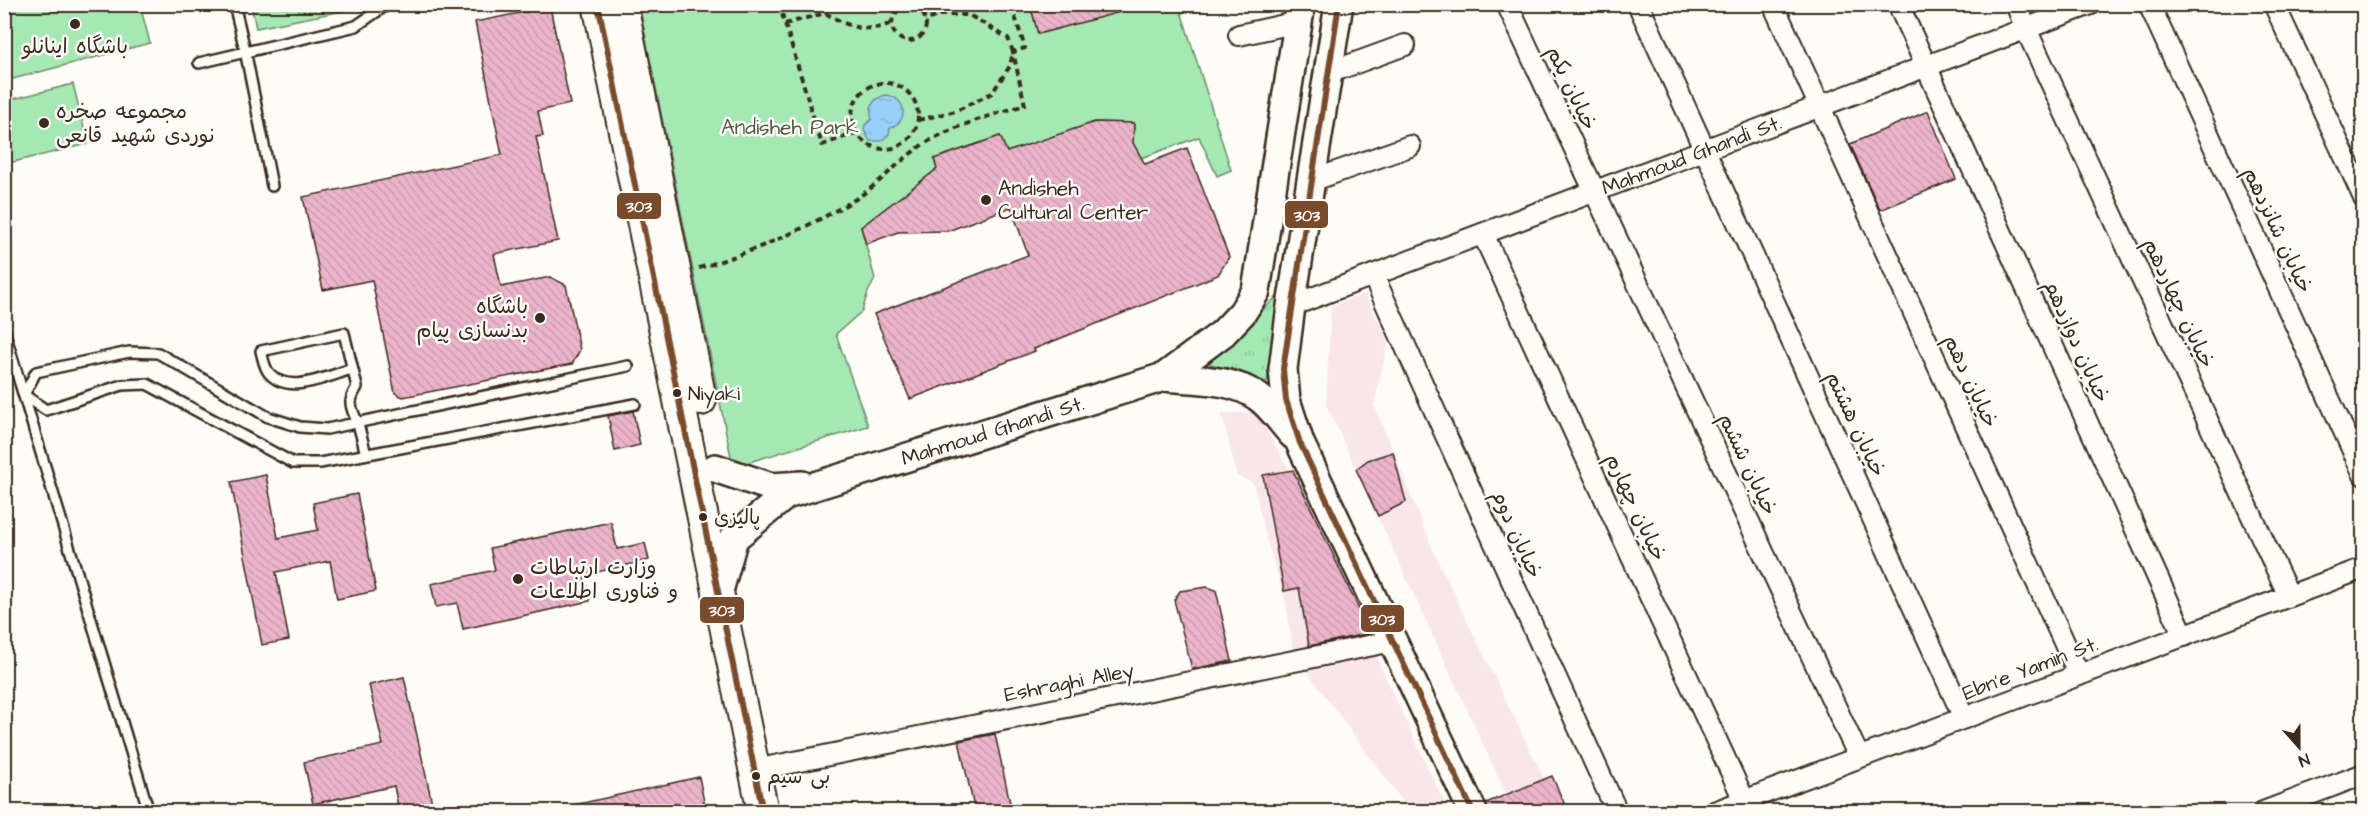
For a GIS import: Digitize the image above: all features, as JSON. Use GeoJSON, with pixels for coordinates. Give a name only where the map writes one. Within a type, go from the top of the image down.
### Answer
{"type":"FeatureCollection","features":[{"type":"Feature","properties":{"kind":"main road"},"geometry":{"type":"LineString","coordinates":[[598,4],[763,812]]}},
{"type":"Feature","properties":{"kind":"main road"},"geometry":{"type":"LineString","coordinates":[[622,4],[715,468]]}},
{"type":"Feature","properties":{"kind":"main road"},"geometry":{"type":"LineString","coordinates":[[1339,4],[1291,306],[1283,369],[1284,388],[1299,442],[1473,812]]}},
{"type":"Feature","properties":{"kind":"main road","name":"Mahmoud Ghandi St."},"geometry":{"type":"LineString","coordinates":[[719,591],[734,538],[786,495],[1164,377],[1223,333],[1242,313],[1256,291],[1300,13]]}},
{"type":"Feature","properties":{"kind":"main road","name":"Mahmoud Ghandi St."},"geometry":{"type":"LineString","coordinates":[[1164,377],[1219,382],[1246,389],[1260,398],[1299,442]]}},
{"type":"Feature","properties":{"kind":"main road","name":"Mahmoud Ghandi St."},"geometry":{"type":"LineString","coordinates":[[715,468],[771,487],[821,483]]}},
{"type":"Feature","properties":{"kind":"street","name":"خیابان یکم"},"geometry":{"type":"LineString","coordinates":[[1507,4],[1594,192]]}},
{"type":"Feature","properties":{"kind":"street","name":"خیابان هشتم"},"geometry":{"type":"LineString","coordinates":[[1638,4],[1964,718]]}},
{"type":"Feature","properties":{"kind":"street","name":"خیابان دهم"},"geometry":{"type":"LineString","coordinates":[[1773,4],[2079,675]]}},
{"type":"Feature","properties":{"kind":"street","name":"خیابان دوازدهم"},"geometry":{"type":"LineString","coordinates":[[1898,4],[2184,636]]}},
{"type":"Feature","properties":{"kind":"street","name":"خیابان چهاردهم"},"geometry":{"type":"LineString","coordinates":[[2016,4],[2289,596]]}},
{"type":"Feature","properties":{"kind":"street","name":"Mahmoud Ghandi St."},"geometry":{"type":"LineString","coordinates":[[1291,306],[2091,4]]}},
{"type":"Feature","properties":{"kind":"street","name":"خیابان شانزدهم"},"geometry":{"type":"LineString","coordinates":[[2149,4],[2364,475]]}},
{"type":"Feature","properties":{"kind":"street"},"geometry":{"type":"LineString","coordinates":[[2274,4],[2364,198]]}},
{"type":"Feature","properties":{"kind":"street"},"geometry":{"type":"LineString","coordinates":[[1239,35],[1300,13]]}},
{"type":"Feature","properties":{"kind":"street"},"geometry":{"type":"LineString","coordinates":[[1328,73],[1405,45]]}},
{"type":"Feature","properties":{"kind":"street"},"geometry":{"type":"LineString","coordinates":[[1311,181],[1410,146]]}},
{"type":"Feature","properties":{"kind":"street","name":"خیابان ششم"},"geometry":{"type":"LineString","coordinates":[[1594,192],[1859,757]]}},
{"type":"Feature","properties":{"kind":"street","name":"خیابان چهارم"},"geometry":{"type":"LineString","coordinates":[[1484,234],[1744,800]]}},
{"type":"Feature","properties":{"kind":"street","name":"خیابان دوم"},"geometry":{"type":"LineString","coordinates":[[1373,276],[1617,812]]}},
{"type":"Feature","properties":{"kind":"street","name":"Ebn'e Yamin St."},"geometry":{"type":"LineString","coordinates":[[1714,812],[2364,568]]}},
{"type":"Feature","properties":{"kind":"street","name":"Eshraghi Alley"},"geometry":{"type":"LineString","coordinates":[[755,770],[1393,641]]}},
{"type":"Feature","properties":{"kind":"street"},"geometry":{"type":"LineString","coordinates":[[2263,812],[2364,774]]}},
{"type":"Feature","properties":{"kind":"lane"},"geometry":{"type":"LineString","coordinates":[[234,4],[272,186]]}},
{"type":"Feature","properties":{"kind":"lane"},"geometry":{"type":"LineString","coordinates":[[199,63],[245,50],[356,26],[388,4]]}},
{"type":"Feature","properties":{"kind":"lane"},"geometry":{"type":"LineString","coordinates":[[4,330],[149,812]]}},
{"type":"Feature","properties":{"kind":"lane"},"geometry":{"type":"LineString","coordinates":[[352,369],[291,385],[278,381],[267,371],[261,351],[344,333],[357,387],[351,396],[350,408],[357,422],[366,454]]}},
{"type":"Feature","properties":{"kind":"lane"},"geometry":{"type":"LineString","coordinates":[[24,395],[36,372],[129,352],[158,353],[268,417],[300,427],[327,429],[628,366]]}},
{"type":"Feature","properties":{"kind":"lane"},"geometry":{"type":"LineString","coordinates":[[24,395],[46,410],[122,386],[147,384],[292,463],[320,463],[635,404]]}},
{"type":"Feature","properties":{"kind":"path"},"geometry":{"type":"LineString","coordinates":[[779,4],[822,145],[856,133]]}},
{"type":"Feature","properties":{"kind":"path"},"geometry":{"type":"LineString","coordinates":[[1011,4],[1025,48],[1013,52]]}},
{"type":"Feature","properties":{"kind":"path"},"geometry":{"type":"LineString","coordinates":[[905,8],[915,9],[925,21],[924,32],[921,37],[910,41],[899,38],[892,23],[896,14],[905,8]]}},
{"type":"Feature","properties":{"kind":"path"},"geometry":{"type":"LineString","coordinates":[[785,24],[825,13],[854,27],[867,30],[892,23]]}},
{"type":"Feature","properties":{"kind":"path"},"geometry":{"type":"LineString","coordinates":[[676,276],[754,251],[803,229],[857,198],[921,146],[1001,112],[1025,105],[1008,38],[969,15],[939,15],[925,21]]}},
{"type":"Feature","properties":{"kind":"path"},"geometry":{"type":"LineString","coordinates":[[918,120],[956,111],[992,93],[1010,66],[1013,52]]}},
{"type":"Feature","properties":{"kind":"path"},"geometry":{"type":"LineString","coordinates":[[895,84],[913,98],[918,108],[918,120],[910,138],[892,148],[882,149],[863,142],[856,133],[852,122],[852,111],[863,91],[873,85],[895,84]]}},
{"type":"Feature","properties":{"kind":"shaded area"},"geometry":{"type":"Polygon","coordinates":[[[1365,294],[1388,342],[1374,405],[1436,557],[1543,777],[1556,811],[1514,811],[1326,404],[1331,306],[1365,294]]]}},
{"type":"Feature","properties":{"kind":"shaded area"},"geometry":{"type":"Polygon","coordinates":[[[1256,412],[1287,466],[1448,811],[1410,811],[1293,652],[1286,602],[1266,538],[1253,483],[1237,476],[1222,414],[1256,412]]]}},
{"type":"Feature","properties":{"kind":"green space","name":"باشگاه اینانلو"},"geometry":{"type":"Polygon","coordinates":[[[5,4],[140,5],[150,43],[5,81],[5,4]]]}},
{"type":"Feature","properties":{"kind":"green space"},"geometry":{"type":"Polygon","coordinates":[[[251,5],[347,5],[348,10],[256,28],[251,5]]]}},
{"type":"Feature","properties":{"kind":"green space","name":"Andisheh Park"},"geometry":{"type":"Polygon","coordinates":[[[639,5],[1179,5],[1231,170],[1217,176],[1199,137],[1141,158],[1133,143],[1134,123],[1095,122],[1007,152],[1000,136],[934,159],[937,169],[861,227],[875,279],[862,311],[836,334],[868,426],[733,467],[639,5]]]}},
{"type":"Feature","properties":{"kind":"green space","name":"مجموعه صخره نوردی شهید قانعی"},"geometry":{"type":"Polygon","coordinates":[[[73,84],[88,144],[5,164],[5,101],[73,84]]]}},
{"type":"Feature","properties":{"kind":"green space"},"geometry":{"type":"Polygon","coordinates":[[[1279,295],[1267,382],[1205,362],[1279,295]]]}},
{"type":"Feature","properties":{"kind":"water"},"geometry":{"type":"Polygon","coordinates":[[[886,95],[898,100],[903,115],[881,141],[870,141],[864,130],[865,125],[872,119],[871,107],[878,98],[886,95]]]}},
{"type":"Feature","properties":{"kind":"building"},"geometry":{"type":"Polygon","coordinates":[[[1030,4],[1127,4],[1128,10],[1038,34],[1030,4]]]}},
{"type":"Feature","properties":{"kind":"building"},"geometry":{"type":"Polygon","coordinates":[[[550,7],[570,104],[538,111],[543,136],[536,137],[558,241],[494,254],[501,287],[550,277],[566,285],[580,350],[572,364],[403,397],[395,393],[372,280],[323,290],[303,197],[502,155],[475,22],[550,7]]]}},
{"type":"Feature","properties":{"kind":"building"},"geometry":{"type":"Polygon","coordinates":[[[1928,111],[1956,179],[1880,210],[1850,144],[1928,111]]]}},
{"type":"Feature","properties":{"kind":"building"},"geometry":{"type":"Polygon","coordinates":[[[1095,122],[1134,123],[1133,143],[1145,164],[1187,148],[1229,257],[1218,275],[1034,349],[1035,351],[910,399],[874,314],[1028,255],[1011,207],[948,231],[898,232],[866,244],[861,227],[937,169],[934,159],[1000,136],[1007,152],[1095,122]]]}},
{"type":"Feature","properties":{"kind":"building"},"geometry":{"type":"Polygon","coordinates":[[[633,411],[640,445],[615,451],[608,416],[633,411]]]}},
{"type":"Feature","properties":{"kind":"building"},"geometry":{"type":"Polygon","coordinates":[[[1393,452],[1406,502],[1378,516],[1356,469],[1368,460],[1393,452]]]}},
{"type":"Feature","properties":{"kind":"building"},"geometry":{"type":"Polygon","coordinates":[[[1293,470],[1370,633],[1309,646],[1299,588],[1284,591],[1263,475],[1293,470]]]}},
{"type":"Feature","properties":{"kind":"building"},"geometry":{"type":"Polygon","coordinates":[[[266,475],[278,538],[318,530],[313,503],[357,494],[376,591],[337,599],[330,561],[276,572],[289,640],[262,645],[231,482],[266,475]]]}},
{"type":"Feature","properties":{"kind":"building","name":"وزارت ارتباطات و فناوری اطلاعات"},"geometry":{"type":"Polygon","coordinates":[[[611,522],[617,549],[645,543],[649,560],[584,575],[590,601],[463,629],[457,603],[436,607],[431,584],[495,570],[490,548],[611,522]]]}},
{"type":"Feature","properties":{"kind":"building"},"geometry":{"type":"Polygon","coordinates":[[[1207,587],[1216,590],[1232,661],[1192,669],[1174,600],[1180,591],[1207,587]]]}},
{"type":"Feature","properties":{"kind":"building"},"geometry":{"type":"Polygon","coordinates":[[[404,677],[434,812],[399,812],[394,786],[313,804],[304,762],[383,745],[369,685],[404,677]]]}},
{"type":"Feature","properties":{"kind":"building"},"geometry":{"type":"Polygon","coordinates":[[[995,734],[1012,812],[975,812],[959,741],[995,734]]]}},
{"type":"Feature","properties":{"kind":"building"},"geometry":{"type":"Polygon","coordinates":[[[1552,776],[1568,812],[1488,812],[1486,803],[1552,776]]]}},
{"type":"Feature","properties":{"kind":"building"},"geometry":{"type":"Polygon","coordinates":[[[699,777],[706,812],[574,812],[574,805],[699,777]]]}},
{"type":"Feature","properties":{"kind":"transit line","name":"303"},"geometry":{"type":"LineString","coordinates":[[598,4],[763,812]]}},
{"type":"Feature","properties":{"kind":"transit line","name":"303"},"geometry":{"type":"LineString","coordinates":[[1339,4],[1283,369],[1286,400],[1300,443],[1473,812]]}},
{"type":"Feature","properties":{"kind":"place","name":"باشگاه اینانلو"},"geometry":{"type":"Point","coordinates":[75,24]}},
{"type":"Feature","properties":{"kind":"place","name":"مجموعه صخره نوردی شهید قانعی"},"geometry":{"type":"Point","coordinates":[44,123]}},
{"type":"Feature","properties":{"kind":"place","name":"Andisheh Cultural Center"},"geometry":{"type":"Point","coordinates":[986,200]}},
{"type":"Feature","properties":{"kind":"place","name":"باشگاه بدنسازی پیام"},"geometry":{"type":"Point","coordinates":[540,318]}},
{"type":"Feature","properties":{"kind":"place","name":"Niyaki"},"geometry":{"type":"Point","coordinates":[677,393]}},
{"type":"Feature","properties":{"kind":"place","name":"پالیزی"},"geometry":{"type":"Point","coordinates":[703,517]}},
{"type":"Feature","properties":{"kind":"place","name":"وزارت ارتباطات و فناوری اطلاعات"},"geometry":{"type":"Point","coordinates":[518,579]}},
{"type":"Feature","properties":{"kind":"place","name":"بی سیم"},"geometry":{"type":"Point","coordinates":[756,776]}}]}
